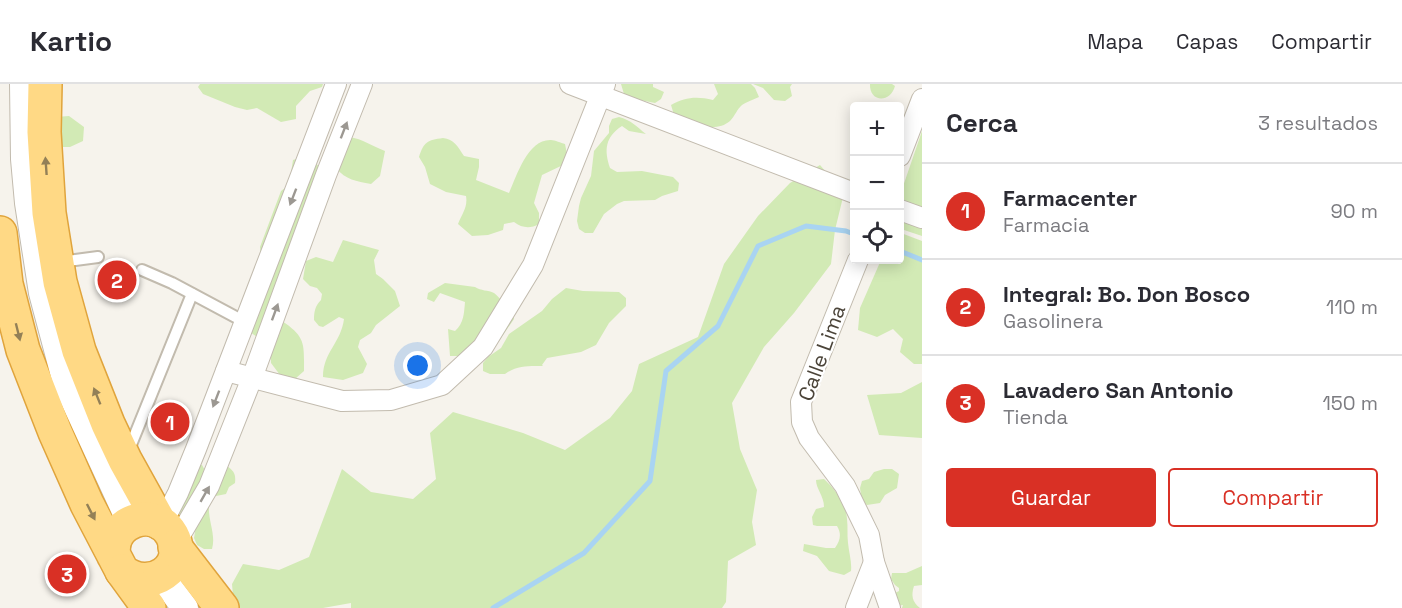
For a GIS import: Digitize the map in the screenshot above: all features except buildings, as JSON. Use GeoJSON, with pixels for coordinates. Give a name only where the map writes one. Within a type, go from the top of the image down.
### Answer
{"type":"FeatureCollection","features":[{"type":"Feature","properties":{"kind":"highway"},"geometry":{"type":"LineString","coordinates":[[45,84],[44,132],[48,201],[60,282],[79,351],[108,424],[161,532],[175,555],[168,571],[145,581],[128,576],[118,564],[113,546],[120,530],[161,532],[222,608]]}},
{"type":"Feature","properties":{"kind":"highway"},"geometry":{"type":"LineString","coordinates":[[0,233],[3,285],[23,350],[51,421],[87,504],[118,564],[149,608]]}},
{"type":"Feature","properties":{"kind":"street"},"geometry":{"type":"LineString","coordinates":[[23,84],[24,159],[28,203],[42,293],[66,383],[161,532]]}},
{"type":"Feature","properties":{"kind":"street"},"geometry":{"type":"LineString","coordinates":[[161,532],[226,371],[336,84]]}},
{"type":"Feature","properties":{"kind":"street"},"geometry":{"type":"LineString","coordinates":[[161,532],[209,486],[362,84]]}},
{"type":"Feature","properties":{"kind":"street"},"geometry":{"type":"LineString","coordinates":[[570,84],[603,90],[850,190]]}},
{"type":"Feature","properties":{"kind":"street"},"geometry":{"type":"LineString","coordinates":[[226,371],[342,401],[391,400],[442,385],[483,346],[533,265],[603,90]]}},
{"type":"Feature","properties":{"kind":"street"},"geometry":{"type":"LineString","coordinates":[[904,146],[922,99]]}},
{"type":"Feature","properties":{"kind":"street"},"geometry":{"type":"LineString","coordinates":[[904,211],[922,218]]}},
{"type":"Feature","properties":{"kind":"street","name":"Calle Lima"},"geometry":{"type":"LineString","coordinates":[[856,264],[801,402],[802,422],[809,438],[845,486],[869,535],[874,562],[890,608]]}},
{"type":"Feature","properties":{"kind":"street"},"geometry":{"type":"LineString","coordinates":[[856,608],[874,562]]}},
{"type":"Feature","properties":{"kind":"street"},"geometry":{"type":"LineString","coordinates":[[161,576],[185,608]]}},
{"type":"Feature","properties":{"kind":"lane"},"geometry":{"type":"LineString","coordinates":[[57,262],[98,257]]}},
{"type":"Feature","properties":{"kind":"lane"},"geometry":{"type":"LineString","coordinates":[[142,270],[172,283],[245,322]]}},
{"type":"Feature","properties":{"kind":"lane"},"geometry":{"type":"LineString","coordinates":[[125,460],[192,294]]}},
{"type":"Feature","properties":{"kind":"green space"},"geometry":{"type":"Polygon","coordinates":[[[200,84],[323,84],[322,87],[310,91],[296,106],[296,119],[281,122],[257,108],[247,110],[235,107],[203,94],[198,87],[200,84]]]}},
{"type":"Feature","properties":{"kind":"green space"},"geometry":{"type":"Polygon","coordinates":[[[621,84],[653,84],[653,87],[664,92],[661,99],[655,103],[624,94],[621,84]]]}},
{"type":"Feature","properties":{"kind":"green space"},"geometry":{"type":"Polygon","coordinates":[[[714,84],[751,84],[759,97],[742,105],[730,121],[717,127],[703,126],[675,118],[671,105],[691,98],[713,100],[718,94],[714,84]]]}},
{"type":"Feature","properties":{"kind":"green space"},"geometry":{"type":"Polygon","coordinates":[[[753,84],[792,84],[790,87],[792,96],[785,101],[774,100],[763,88],[753,84]]]}},
{"type":"Feature","properties":{"kind":"green space"},"geometry":{"type":"Polygon","coordinates":[[[870,84],[895,86],[889,96],[880,99],[873,94],[870,84]]]}},
{"type":"Feature","properties":{"kind":"green space"},"geometry":{"type":"Polygon","coordinates":[[[69,116],[84,127],[83,141],[70,147],[58,147],[56,117],[69,116]]]}},
{"type":"Feature","properties":{"kind":"green space"},"geometry":{"type":"Polygon","coordinates":[[[619,117],[646,134],[629,131],[622,126],[616,130],[607,144],[610,168],[617,172],[642,171],[673,177],[679,183],[678,191],[655,200],[624,201],[617,204],[604,214],[593,233],[585,233],[579,229],[577,221],[581,198],[591,176],[594,151],[609,133],[612,119],[619,117]]]}},
{"type":"Feature","properties":{"kind":"green space"},"geometry":{"type":"Polygon","coordinates":[[[922,131],[922,236],[904,230],[904,183],[922,131]]]}},
{"type":"Feature","properties":{"kind":"green space"},"geometry":{"type":"Polygon","coordinates":[[[349,137],[385,151],[380,176],[371,184],[348,178],[336,168],[349,137]]]}},
{"type":"Feature","properties":{"kind":"green space"},"geometry":{"type":"Polygon","coordinates":[[[443,138],[453,142],[464,156],[479,159],[476,180],[509,193],[524,159],[536,145],[551,140],[565,144],[567,154],[563,165],[542,175],[534,203],[539,213],[539,224],[526,227],[514,222],[504,224],[503,230],[488,235],[472,236],[458,224],[465,207],[466,196],[446,192],[430,184],[419,157],[427,143],[443,138]]]}},
{"type":"Feature","properties":{"kind":"green space"},"geometry":{"type":"Polygon","coordinates":[[[309,155],[326,175],[282,321],[300,337],[304,354],[304,371],[295,379],[283,379],[271,363],[270,346],[247,330],[262,270],[260,247],[281,191],[289,185],[293,160],[309,155]]]}},
{"type":"Feature","properties":{"kind":"green space"},"geometry":{"type":"Polygon","coordinates":[[[820,165],[844,193],[835,230],[831,264],[794,313],[764,347],[732,403],[740,449],[757,490],[752,522],[756,545],[728,561],[726,602],[722,608],[351,608],[351,603],[323,608],[234,608],[232,584],[243,564],[279,570],[309,557],[342,469],[371,492],[413,499],[436,479],[430,433],[453,412],[523,433],[565,450],[610,418],[632,391],[639,364],[698,337],[724,264],[758,216],[790,183],[820,165]]]}},
{"type":"Feature","properties":{"kind":"green space"},"geometry":{"type":"Polygon","coordinates":[[[904,234],[922,241],[922,364],[914,364],[900,352],[903,339],[893,329],[877,337],[858,330],[860,308],[879,264],[904,264],[904,234]]]}},
{"type":"Feature","properties":{"kind":"green space"},"geometry":{"type":"Polygon","coordinates":[[[343,240],[379,250],[374,260],[376,274],[395,291],[400,306],[360,340],[358,347],[367,364],[363,373],[343,380],[323,377],[326,361],[344,319],[339,317],[323,327],[319,326],[314,320],[314,314],[322,294],[303,279],[306,261],[316,257],[333,262],[343,240]]]}},
{"type":"Feature","properties":{"kind":"green space"},"geometry":{"type":"Polygon","coordinates":[[[445,283],[492,292],[510,305],[514,319],[499,341],[462,356],[450,356],[448,329],[455,331],[460,325],[465,302],[440,293],[434,302],[427,299],[428,293],[445,283]]]}},
{"type":"Feature","properties":{"kind":"green space"},"geometry":{"type":"Polygon","coordinates":[[[566,288],[619,292],[626,298],[626,306],[609,323],[596,345],[581,352],[547,358],[543,366],[528,366],[505,374],[490,374],[483,371],[483,363],[501,348],[509,334],[542,311],[566,288]]]}},
{"type":"Feature","properties":{"kind":"green space"},"geometry":{"type":"Polygon","coordinates":[[[922,382],[922,438],[879,435],[867,395],[901,393],[922,382]]]}},
{"type":"Feature","properties":{"kind":"green space"},"geometry":{"type":"Polygon","coordinates":[[[193,463],[202,465],[208,476],[227,466],[235,475],[235,483],[229,487],[226,494],[211,497],[209,510],[213,536],[212,549],[204,549],[197,545],[194,538],[196,526],[166,518],[193,463]]]}},
{"type":"Feature","properties":{"kind":"green space"},"geometry":{"type":"Polygon","coordinates":[[[892,469],[899,474],[897,488],[885,495],[880,503],[867,505],[862,502],[860,488],[862,481],[869,479],[874,472],[892,469]]]}},
{"type":"Feature","properties":{"kind":"green space"},"geometry":{"type":"Polygon","coordinates":[[[824,479],[845,507],[851,571],[844,575],[829,571],[817,556],[803,551],[804,544],[835,548],[839,540],[840,532],[837,526],[813,525],[812,517],[816,509],[824,507],[816,480],[824,479]]]}},
{"type":"Feature","properties":{"kind":"green space"},"geometry":{"type":"Polygon","coordinates":[[[922,566],[922,585],[914,586],[913,592],[914,601],[920,608],[897,606],[895,593],[899,591],[899,588],[891,579],[892,573],[906,573],[922,566]]]}},
{"type":"Feature","properties":{"kind":"waterway"},"geometry":{"type":"LineString","coordinates":[[493,608],[584,553],[650,481],[666,371],[718,326],[758,246],[806,226],[850,233]]}},
{"type":"Feature","properties":{"kind":"waterway"},"geometry":{"type":"LineString","coordinates":[[904,253],[922,260]]}},
{"type":"Feature","properties":{"kind":"place","name":"Integral: Bo. Don Bosco"},"geometry":{"type":"Point","coordinates":[117,280]}},
{"type":"Feature","properties":{"kind":"place","name":"Farmacenter"},"geometry":{"type":"Point","coordinates":[170,422]}},
{"type":"Feature","properties":{"kind":"place","name":"Lavadero San Antonio"},"geometry":{"type":"Point","coordinates":[67,574]}}]}
